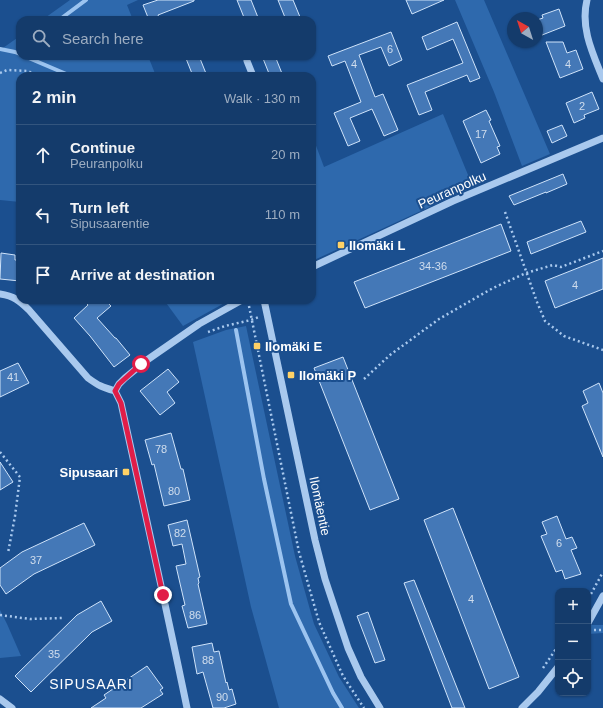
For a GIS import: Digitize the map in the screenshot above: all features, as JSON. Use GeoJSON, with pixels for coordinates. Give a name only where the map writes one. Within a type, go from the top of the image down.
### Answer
{"type":"FeatureCollection","features":[{"type":"Feature","properties":{"kind":"street"},"geometry":{"type":"LineString","coordinates":[[587,0],[585,7],[585,27],[590,48],[603,79]]}},
{"type":"Feature","properties":{"kind":"street"},"geometry":{"type":"LineString","coordinates":[[247,61],[251,72]]}},
{"type":"Feature","properties":{"kind":"street","name":"Peuranpolku"},"geometry":{"type":"LineString","coordinates":[[316,265],[453,201],[603,138]]}},
{"type":"Feature","properties":{"kind":"street"},"geometry":{"type":"LineString","coordinates":[[0,294],[9,295],[16,299]]}},
{"type":"Feature","properties":{"kind":"street"},"geometry":{"type":"LineString","coordinates":[[24,304],[88,378],[103,388],[115,391],[121,403],[140,493],[150,531],[187,708]]}},
{"type":"Feature","properties":{"kind":"street"},"geometry":{"type":"LineString","coordinates":[[115,391],[125,378],[147,360],[199,324],[235,304]]}},
{"type":"Feature","properties":{"kind":"street","name":"Ilomäentie"},"geometry":{"type":"LineString","coordinates":[[265,304],[315,540],[325,579],[348,648],[361,677],[380,708]]}},
{"type":"Feature","properties":{"kind":"street"},"geometry":{"type":"LineString","coordinates":[[591,618],[603,596]]}},
{"type":"Feature","properties":{"kind":"street"},"geometry":{"type":"LineString","coordinates":[[522,708],[538,692],[555,671]]}},
{"type":"Feature","properties":{"kind":"street"},"geometry":{"type":"LineString","coordinates":[[0,699],[12,708]]}},
{"type":"Feature","properties":{"kind":"path"},"geometry":{"type":"LineString","coordinates":[[0,73],[7,70],[28,70],[31,72]]}},
{"type":"Feature","properties":{"kind":"path"},"geometry":{"type":"LineString","coordinates":[[505,212],[526,273],[545,321],[564,336],[603,350]]}},
{"type":"Feature","properties":{"kind":"path"},"geometry":{"type":"LineString","coordinates":[[364,379],[390,355],[439,319],[493,288],[526,273],[553,265],[561,267],[603,251]]}},
{"type":"Feature","properties":{"kind":"path"},"geometry":{"type":"LineString","coordinates":[[249,304],[299,552],[319,622],[343,676],[364,708]]}},
{"type":"Feature","properties":{"kind":"path"},"geometry":{"type":"LineString","coordinates":[[207,332],[267,314]]}},
{"type":"Feature","properties":{"kind":"path"},"geometry":{"type":"LineString","coordinates":[[0,452],[20,477],[8,553]]}},
{"type":"Feature","properties":{"kind":"path"},"geometry":{"type":"LineString","coordinates":[[591,594],[603,572]]}},
{"type":"Feature","properties":{"kind":"path"},"geometry":{"type":"LineString","coordinates":[[0,616],[30,619],[62,618]]}},
{"type":"Feature","properties":{"kind":"shaded area"},"geometry":{"type":"Polygon","coordinates":[[[70,0],[138,0],[127,5],[131,16],[48,16],[70,0]]]}},
{"type":"Feature","properties":{"kind":"shaded area"},"geometry":{"type":"Polygon","coordinates":[[[455,0],[484,0],[550,154],[522,166],[494,92],[455,0]]]}},
{"type":"Feature","properties":{"kind":"shaded area"},"geometry":{"type":"Polygon","coordinates":[[[16,39],[16,60],[150,60],[154,72],[16,72],[16,202],[0,200],[0,50],[16,39]]]}},
{"type":"Feature","properties":{"kind":"shaded area"},"geometry":{"type":"Polygon","coordinates":[[[443,114],[473,187],[316,259],[316,146],[324,167],[443,114]]]}},
{"type":"Feature","properties":{"kind":"shaded area"},"geometry":{"type":"Polygon","coordinates":[[[167,304],[223,304],[183,326],[167,304]]]}},
{"type":"Feature","properties":{"kind":"shaded area"},"geometry":{"type":"Polygon","coordinates":[[[246,326],[295,556],[314,624],[339,677],[359,708],[279,708],[251,607],[193,342],[226,330],[246,326]]]}},
{"type":"Feature","properties":{"kind":"shaded area"},"geometry":{"type":"Polygon","coordinates":[[[0,610],[7,624],[21,656],[0,658],[0,610]]]}},
{"type":"Feature","properties":{"kind":"shaded area"},"geometry":{"type":"Polygon","coordinates":[[[591,625],[603,625],[603,633],[591,634],[591,625]]]}},
{"type":"Feature","properties":{"kind":"building"},"geometry":{"type":"Polygon","coordinates":[[[158,0],[194,0],[158,16],[147,16],[143,5],[158,0]]]}},
{"type":"Feature","properties":{"kind":"building"},"geometry":{"type":"Polygon","coordinates":[[[237,0],[251,0],[257,16],[243,16],[237,0]]]}},
{"type":"Feature","properties":{"kind":"building"},"geometry":{"type":"Polygon","coordinates":[[[278,0],[293,0],[300,16],[284,16],[278,0]]]}},
{"type":"Feature","properties":{"kind":"building"},"geometry":{"type":"Polygon","coordinates":[[[406,0],[444,0],[412,14],[406,0]]]}},
{"type":"Feature","properties":{"kind":"building"},"geometry":{"type":"Polygon","coordinates":[[[559,9],[565,26],[543,35],[543,15],[559,9]]]}},
{"type":"Feature","properties":{"kind":"building"},"geometry":{"type":"Polygon","coordinates":[[[457,22],[480,78],[470,82],[467,75],[425,92],[432,110],[419,115],[407,85],[463,63],[453,39],[427,50],[422,37],[457,22]]]}},
{"type":"Feature","properties":{"kind":"building"},"geometry":{"type":"Polygon","coordinates":[[[391,32],[402,60],[389,66],[381,47],[359,55],[375,97],[383,94],[398,130],[384,136],[372,109],[350,118],[360,141],[348,146],[334,113],[361,102],[345,61],[332,66],[328,56],[391,32]]]}},
{"type":"Feature","properties":{"kind":"building"},"geometry":{"type":"Polygon","coordinates":[[[546,42],[563,42],[567,53],[576,50],[583,69],[560,78],[546,42]]]}},
{"type":"Feature","properties":{"kind":"building"},"geometry":{"type":"Polygon","coordinates":[[[187,60],[201,60],[205,72],[191,72],[187,60]]]}},
{"type":"Feature","properties":{"kind":"building"},"geometry":{"type":"Polygon","coordinates":[[[264,60],[277,60],[281,72],[268,72],[264,60]]]}},
{"type":"Feature","properties":{"kind":"building"},"geometry":{"type":"Polygon","coordinates":[[[592,92],[599,109],[584,115],[585,118],[574,123],[566,103],[592,92]]]}},
{"type":"Feature","properties":{"kind":"building"},"geometry":{"type":"Polygon","coordinates":[[[486,110],[500,146],[497,147],[500,154],[481,163],[463,121],[486,110]]]}},
{"type":"Feature","properties":{"kind":"building"},"geometry":{"type":"Polygon","coordinates":[[[562,125],[567,136],[552,143],[547,131],[562,125]]]}},
{"type":"Feature","properties":{"kind":"building"},"geometry":{"type":"Polygon","coordinates":[[[563,174],[567,184],[546,193],[514,205],[509,196],[563,174]]]}},
{"type":"Feature","properties":{"kind":"building"},"geometry":{"type":"Polygon","coordinates":[[[581,221],[586,232],[531,254],[527,242],[581,221]]]}},
{"type":"Feature","properties":{"kind":"building"},"geometry":{"type":"Polygon","coordinates":[[[501,224],[511,251],[365,308],[354,282],[501,224]]]}},
{"type":"Feature","properties":{"kind":"building"},"geometry":{"type":"Polygon","coordinates":[[[1,253],[15,255],[16,281],[0,279],[1,253]]]}},
{"type":"Feature","properties":{"kind":"building"},"geometry":{"type":"Polygon","coordinates":[[[603,258],[603,289],[555,308],[545,281],[603,258]]]}},
{"type":"Feature","properties":{"kind":"building"},"geometry":{"type":"Polygon","coordinates":[[[87,304],[109,304],[111,306],[97,318],[130,355],[114,367],[74,318],[88,305],[87,304]]]}},
{"type":"Feature","properties":{"kind":"building"},"geometry":{"type":"Polygon","coordinates":[[[343,357],[399,499],[370,510],[314,368],[343,357]]]}},
{"type":"Feature","properties":{"kind":"building"},"geometry":{"type":"Polygon","coordinates":[[[18,363],[29,383],[0,397],[0,371],[18,363]]]}},
{"type":"Feature","properties":{"kind":"building"},"geometry":{"type":"Polygon","coordinates":[[[168,369],[179,382],[167,392],[175,403],[160,415],[140,391],[168,369]]]}},
{"type":"Feature","properties":{"kind":"building"},"geometry":{"type":"Polygon","coordinates":[[[599,383],[603,393],[603,457],[582,406],[588,403],[583,391],[599,383]]]}},
{"type":"Feature","properties":{"kind":"building"},"geometry":{"type":"Polygon","coordinates":[[[171,433],[181,469],[183,469],[190,500],[164,506],[154,464],[152,465],[145,440],[171,433]]]}},
{"type":"Feature","properties":{"kind":"building"},"geometry":{"type":"Polygon","coordinates":[[[0,462],[13,482],[0,490],[0,462]]]}},
{"type":"Feature","properties":{"kind":"building"},"geometry":{"type":"Polygon","coordinates":[[[453,508],[519,677],[489,689],[424,520],[453,508]]]}},
{"type":"Feature","properties":{"kind":"building"},"geometry":{"type":"Polygon","coordinates":[[[557,516],[566,539],[572,537],[577,548],[571,550],[581,574],[565,579],[562,570],[556,572],[541,536],[547,534],[542,522],[557,516]]]}},
{"type":"Feature","properties":{"kind":"building"},"geometry":{"type":"Polygon","coordinates":[[[187,520],[200,577],[198,578],[198,584],[207,624],[188,628],[182,606],[185,605],[176,566],[186,564],[182,544],[173,546],[168,525],[187,520]]]}},
{"type":"Feature","properties":{"kind":"building"},"geometry":{"type":"Polygon","coordinates":[[[84,523],[95,545],[34,574],[6,594],[0,585],[0,568],[22,552],[84,523]]]}},
{"type":"Feature","properties":{"kind":"building"},"geometry":{"type":"Polygon","coordinates":[[[414,580],[465,708],[452,708],[404,583],[414,580]]]}},
{"type":"Feature","properties":{"kind":"building"},"geometry":{"type":"Polygon","coordinates":[[[101,601],[112,621],[92,632],[31,692],[15,676],[77,615],[101,601]]]}},
{"type":"Feature","properties":{"kind":"building"},"geometry":{"type":"Polygon","coordinates":[[[368,612],[385,660],[375,663],[357,616],[368,612]]]}},
{"type":"Feature","properties":{"kind":"building"},"geometry":{"type":"Polygon","coordinates":[[[212,643],[214,652],[219,651],[226,683],[227,682],[229,690],[232,689],[236,704],[224,708],[213,708],[203,672],[197,674],[192,647],[212,643]]]}},
{"type":"Feature","properties":{"kind":"building"},"geometry":{"type":"Polygon","coordinates":[[[147,666],[163,688],[160,690],[163,694],[141,708],[91,708],[106,698],[104,695],[147,666]]]}},
{"type":"Feature","properties":{"kind":"waterway"},"geometry":{"type":"LineString","coordinates":[[64,16],[86,0]]}},
{"type":"Feature","properties":{"kind":"waterway"},"geometry":{"type":"LineString","coordinates":[[0,49],[16,52]]}},
{"type":"Feature","properties":{"kind":"waterway"},"geometry":{"type":"LineString","coordinates":[[33,60],[62,72]]}},
{"type":"Feature","properties":{"kind":"waterway"},"geometry":{"type":"LineString","coordinates":[[236,330],[264,479],[291,604],[333,693],[342,708]]}},
{"type":"Feature","properties":{"kind":"place","name":"Ilomäki L"},"geometry":{"type":"Point","coordinates":[341,245]}},
{"type":"Feature","properties":{"kind":"place","name":"Ilomäki E"},"geometry":{"type":"Point","coordinates":[257,346]}},
{"type":"Feature","properties":{"kind":"place","name":"Ilomäki P"},"geometry":{"type":"Point","coordinates":[291,375]}},
{"type":"Feature","properties":{"kind":"place","name":"Sipusaari"},"geometry":{"type":"Point","coordinates":[126,472]}},
{"type":"Feature","properties":{"kind":"district","name":"SIPUSAARI"},"geometry":{"type":"Point","coordinates":[91,684]}},
{"type":"Feature","properties":{"kind":"route"},"geometry":{"type":"LineString","coordinates":[[141,364],[119,384],[115,391],[121,403],[163,595]]}}]}
